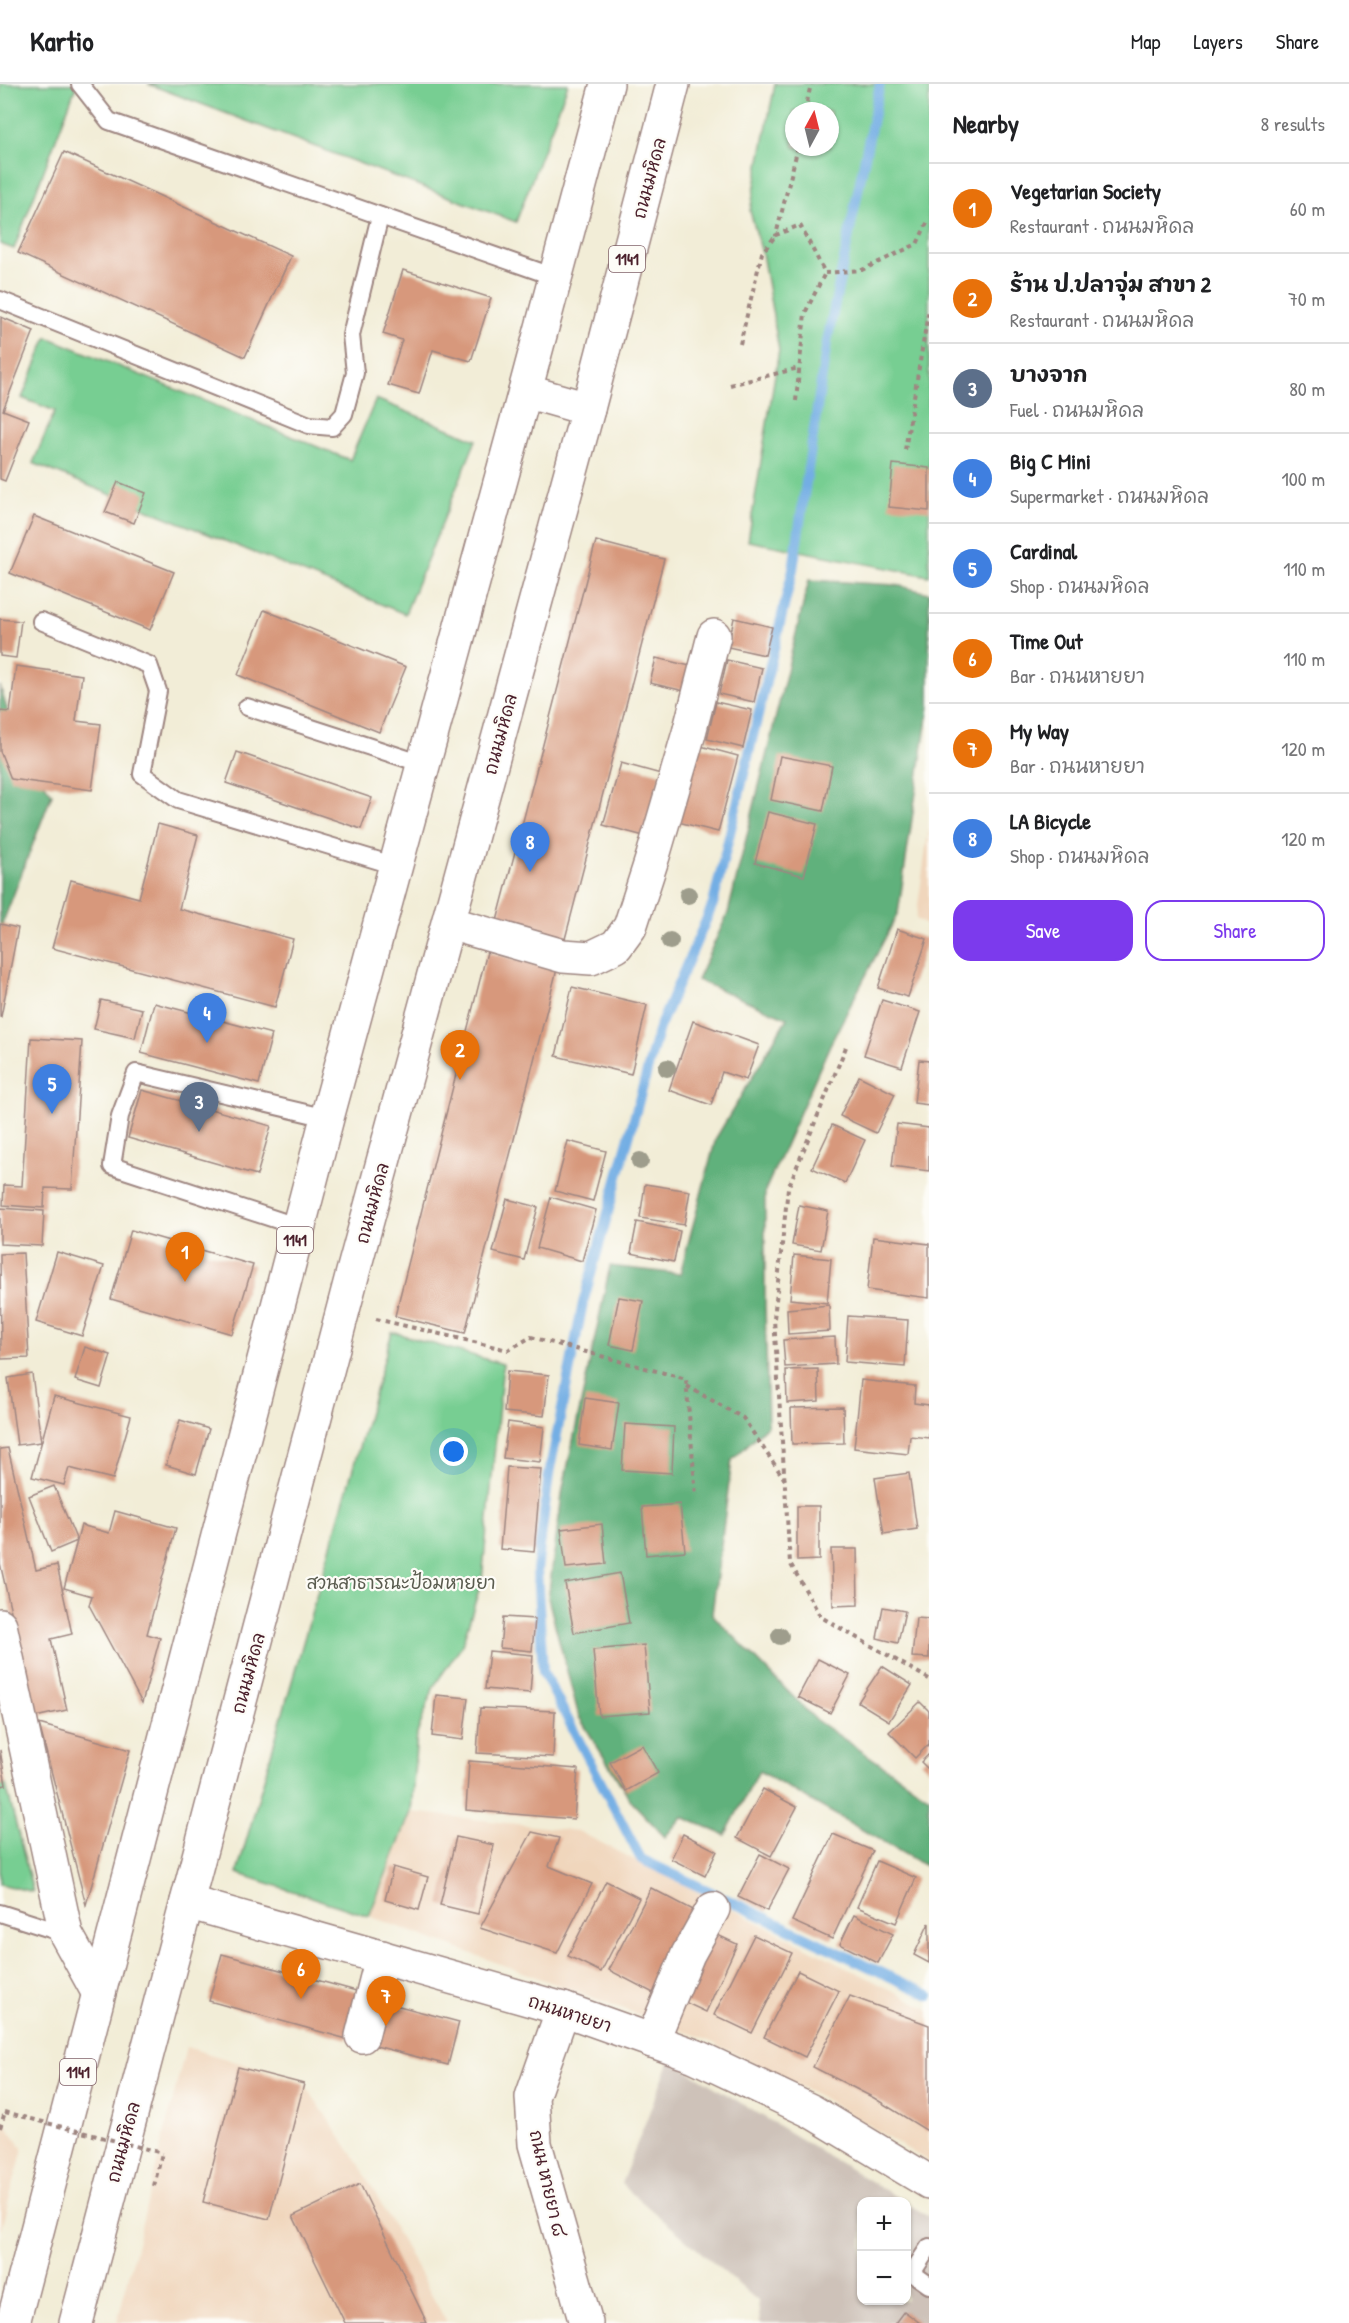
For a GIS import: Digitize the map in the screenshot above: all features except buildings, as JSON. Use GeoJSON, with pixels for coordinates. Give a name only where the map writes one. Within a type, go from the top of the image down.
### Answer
{"type":"FeatureCollection","features":[{"type":"Feature","properties":{"kind":"main road","name":"1141"},"geometry":{"type":"LineString","coordinates":[[13,2323],[327,1118],[607,84]]}},
{"type":"Feature","properties":{"kind":"main road","name":"ถนนมหิดล"},"geometry":{"type":"LineString","coordinates":[[76,2323],[343,1311],[588,409],[673,84]]}},
{"type":"Feature","properties":{"kind":"main road"},"geometry":{"type":"LineString","coordinates":[[525,391],[588,409]]}},
{"type":"Feature","properties":{"kind":"main road"},"geometry":{"type":"LineString","coordinates":[[449,923],[563,956],[591,958],[616,946],[630,927],[653,856],[689,733],[714,636]]}},
{"type":"Feature","properties":{"kind":"main road"},"geometry":{"type":"LineString","coordinates":[[0,1624],[66,1934],[98,1992]]}},
{"type":"Feature","properties":{"kind":"main road","name":"ถนนหายยา"},"geometry":{"type":"LineString","coordinates":[[187,1902],[563,2009],[694,2056],[811,2111],[929,2182]]}},
{"type":"Feature","properties":{"kind":"main road"},"geometry":{"type":"LineString","coordinates":[[652,2041],[688,1954],[712,1909]]}},
{"type":"Feature","properties":{"kind":"main road"},"geometry":{"type":"LineString","coordinates":[[362,2036],[382,1957]]}},
{"type":"Feature","properties":{"kind":"main road","name":"ถนน หายยา ๘"},"geometry":{"type":"LineString","coordinates":[[563,2009],[532,2097],[535,2144],[586,2323]]}},
{"type":"Feature","properties":{"kind":"lane"},"geometry":{"type":"LineString","coordinates":[[80,84],[109,121],[555,277]]}},
{"type":"Feature","properties":{"kind":"lane"},"geometry":{"type":"LineString","coordinates":[[0,300],[309,425],[332,427],[344,414],[355,373],[351,335],[380,216]]}},
{"type":"Feature","properties":{"kind":"lane"},"geometry":{"type":"LineString","coordinates":[[41,621],[149,665],[158,691],[142,774],[178,800],[396,866]]}},
{"type":"Feature","properties":{"kind":"lane"},"geometry":{"type":"LineString","coordinates":[[247,707],[423,764]]}},
{"type":"Feature","properties":{"kind":"lane"},"geometry":{"type":"LineString","coordinates":[[299,1227],[112,1166],[120,1116],[136,1073],[327,1118]]}},
{"type":"Feature","properties":{"kind":"lane"},"geometry":{"type":"LineString","coordinates":[[0,1914],[66,1934]]}},
{"type":"Feature","properties":{"kind":"lane"},"geometry":{"type":"LineString","coordinates":[[929,2247],[912,2273],[929,2286]]}},
{"type":"Feature","properties":{"kind":"path"},"geometry":{"type":"LineString","coordinates":[[807,102],[811,84]]}},
{"type":"Feature","properties":{"kind":"path"},"geometry":{"type":"LineString","coordinates":[[740,344],[762,253],[776,235],[796,156]]}},
{"type":"Feature","properties":{"kind":"path"},"geometry":{"type":"LineString","coordinates":[[825,273],[862,270],[917,244],[929,219]]}},
{"type":"Feature","properties":{"kind":"path"},"geometry":{"type":"LineString","coordinates":[[776,235],[800,225],[825,273]]}},
{"type":"Feature","properties":{"kind":"path"},"geometry":{"type":"LineString","coordinates":[[796,401],[805,313],[825,273]]}},
{"type":"Feature","properties":{"kind":"path"},"geometry":{"type":"LineString","coordinates":[[905,450],[929,308]]}},
{"type":"Feature","properties":{"kind":"path"},"geometry":{"type":"LineString","coordinates":[[730,385],[800,368]]}},
{"type":"Feature","properties":{"kind":"path"},"geometry":{"type":"LineString","coordinates":[[846,1047],[788,1188],[774,1319],[790,1563],[821,1617],[929,1678]]}},
{"type":"Feature","properties":{"kind":"path"},"geometry":{"type":"LineString","coordinates":[[343,1311],[508,1350],[531,1337],[686,1379],[696,1496]]}},
{"type":"Feature","properties":{"kind":"path"},"geometry":{"type":"LineString","coordinates":[[687,1385],[743,1418],[785,1481]]}},
{"type":"Feature","properties":{"kind":"path"},"geometry":{"type":"LineString","coordinates":[[0,2128],[5,2112],[162,2153],[154,2186]]}},
{"type":"Feature","properties":{"kind":"shaded area"},"geometry":{"type":"Polygon","coordinates":[[[929,827],[929,927],[916,919],[929,827]]]}},
{"type":"Feature","properties":{"kind":"shaded area"},"geometry":{"type":"Polygon","coordinates":[[[411,1812],[578,1831],[929,2009],[929,2162],[820,2096],[703,2038],[369,1916],[411,1812]]]}},
{"type":"Feature","properties":{"kind":"shaded area"},"geometry":{"type":"Polygon","coordinates":[[[186,2047],[303,2082],[359,2164],[447,2323],[117,2323],[186,2047]]]}},
{"type":"Feature","properties":{"kind":"shaded area"},"geometry":{"type":"Polygon","coordinates":[[[670,2060],[896,2197],[857,2197],[857,2305],[911,2305],[911,2206],[929,2217],[929,2323],[760,2323],[758,2301],[621,2184],[670,2060]]]}},
{"type":"Feature","properties":{"kind":"shaded area"},"geometry":{"type":"Polygon","coordinates":[[[0,2116],[23,2149],[0,2232],[0,2116]]]}},
{"type":"Feature","properties":{"kind":"green space"},"geometry":{"type":"Polygon","coordinates":[[[0,84],[77,84],[14,249],[0,244],[0,84]]]}},
{"type":"Feature","properties":{"kind":"green space"},"geometry":{"type":"Polygon","coordinates":[[[148,84],[568,84],[516,222],[148,84]]]}},
{"type":"Feature","properties":{"kind":"green space"},"geometry":{"type":"Polygon","coordinates":[[[775,84],[929,84],[929,576],[748,541],[779,350],[762,253],[750,211],[775,84]]]}},
{"type":"Feature","properties":{"kind":"green space"},"geometry":{"type":"Polygon","coordinates":[[[47,337],[350,460],[376,399],[476,440],[405,614],[33,463],[55,411],[22,398],[47,337]]]}},
{"type":"Feature","properties":{"kind":"green space"},"geometry":{"type":"Polygon","coordinates":[[[809,580],[896,585],[929,593],[929,705],[898,913],[830,1045],[765,1191],[768,1425],[732,1460],[712,1614],[816,1720],[929,1797],[929,1868],[759,1771],[725,1835],[682,1817],[665,1837],[631,1801],[579,1717],[548,1598],[563,1488],[610,1266],[680,1274],[716,1138],[787,1018],[697,980],[728,913],[809,580]]]}},
{"type":"Feature","properties":{"kind":"green space"},"geometry":{"type":"Polygon","coordinates":[[[0,686],[18,746],[52,794],[0,930],[0,686]]]}},
{"type":"Feature","properties":{"kind":"green space","name":"สวนสาธารณะป้อมหายยา"},"geometry":{"type":"Polygon","coordinates":[[[392,1332],[503,1364],[482,1580],[462,1645],[434,1686],[417,1734],[411,1812],[369,1916],[237,1873],[392,1332]]]}},
{"type":"Feature","properties":{"kind":"green space"},"geometry":{"type":"Polygon","coordinates":[[[6,1785],[33,1892],[0,1884],[0,1786],[6,1785]]]}},
{"type":"Feature","properties":{"kind":"waterway"},"geometry":{"type":"LineString","coordinates":[[880,84],[827,342],[793,569],[713,904],[659,1028],[583,1303],[549,1474],[537,1570],[543,1672],[641,1859],[929,1995]]}},
{"type":"Feature","properties":{"kind":"place","name":"LA Bicycle"},"geometry":{"type":"Point","coordinates":[530,872]}},
{"type":"Feature","properties":{"kind":"place","name":"Big C Mini"},"geometry":{"type":"Point","coordinates":[207,1043]}},
{"type":"Feature","properties":{"kind":"place","name":"ร้าน ป.ปลาจุ่ม สาขา 2"},"geometry":{"type":"Point","coordinates":[460,1080]}},
{"type":"Feature","properties":{"kind":"place","name":"Cardinal"},"geometry":{"type":"Point","coordinates":[52,1114]}},
{"type":"Feature","properties":{"kind":"place","name":"บางจาก"},"geometry":{"type":"Point","coordinates":[199,1132]}},
{"type":"Feature","properties":{"kind":"place","name":"Vegetarian Society"},"geometry":{"type":"Point","coordinates":[185,1282]}},
{"type":"Feature","properties":{"kind":"place","name":"Time Out"},"geometry":{"type":"Point","coordinates":[301,1999]}},
{"type":"Feature","properties":{"kind":"place","name":"My Way"},"geometry":{"type":"Point","coordinates":[386,2026]}}]}
